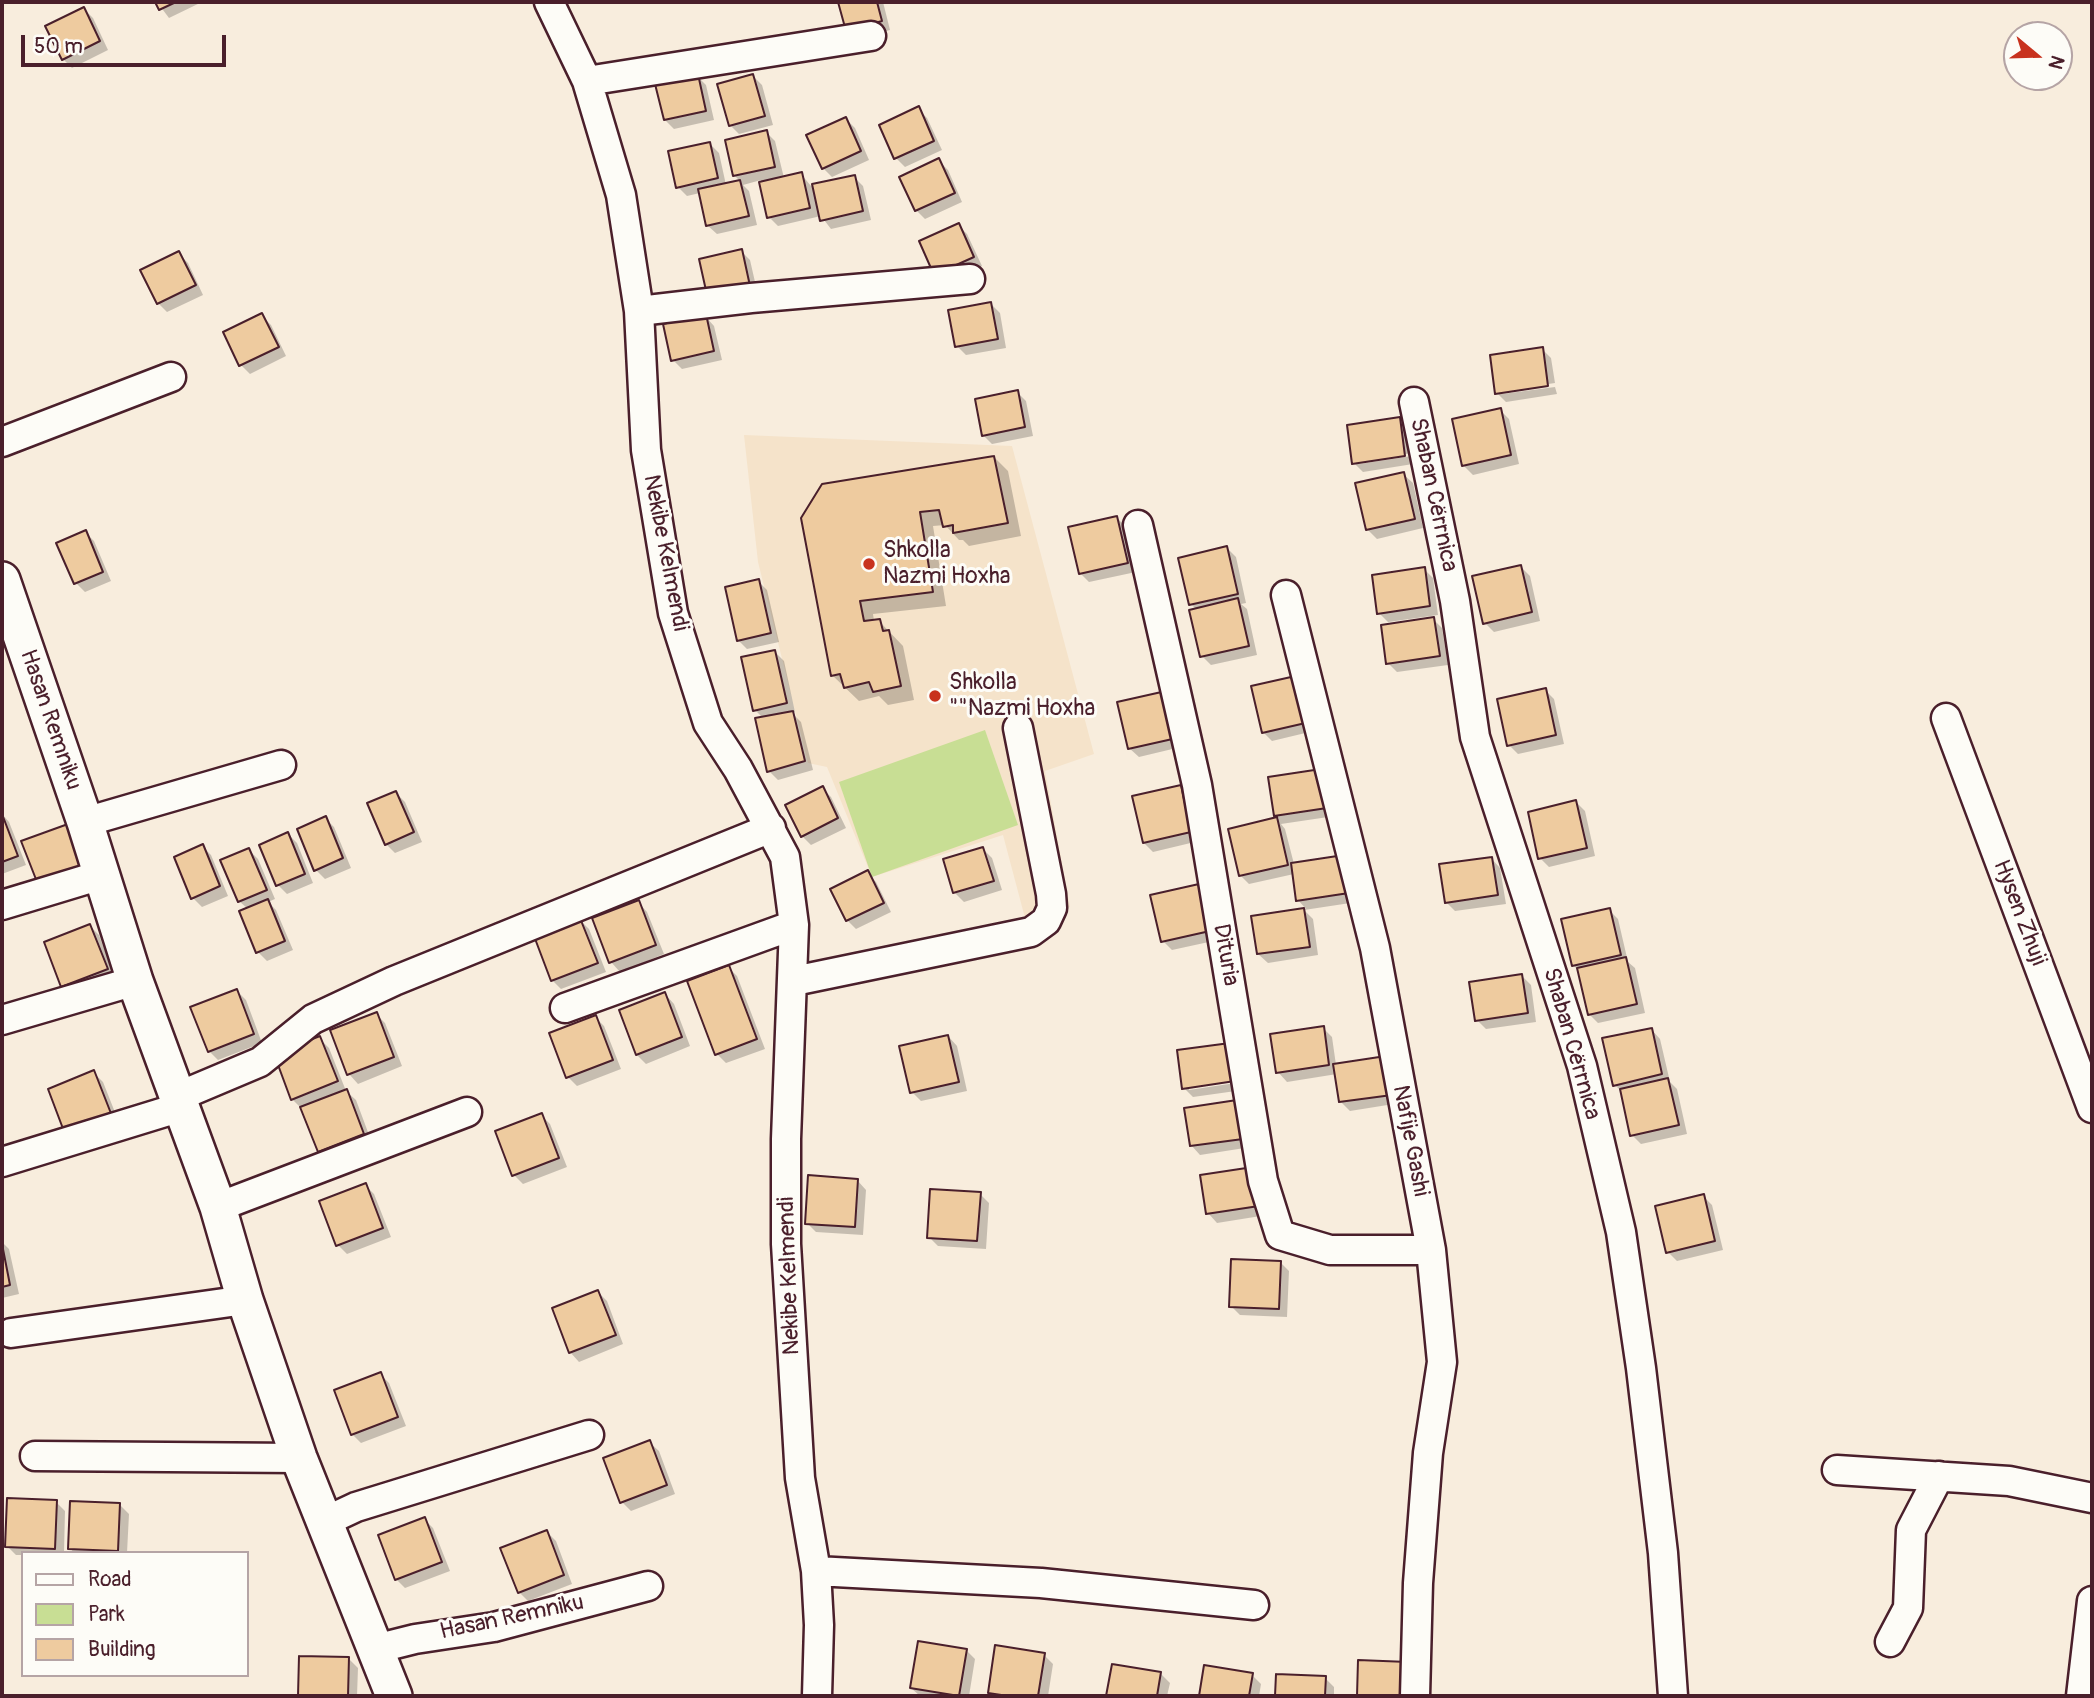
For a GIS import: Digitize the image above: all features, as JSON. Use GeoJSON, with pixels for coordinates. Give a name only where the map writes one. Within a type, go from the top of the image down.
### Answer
{"type":"FeatureCollection","features":[{"type":"Feature","properties":{"kind":"street","name":"Nekibe Kelmendi"},"geometry":{"type":"LineString","coordinates":[[549,2],[587,81],[621,195],[639,311],[646,450],[673,613],[708,723],[738,769],[785,858],[794,926],[786,1139],[786,1244],[800,1478],[816,1571],[819,1625],[817,1696]]}},
{"type":"Feature","properties":{"kind":"street"},"geometry":{"type":"LineString","coordinates":[[587,81],[871,36]]}},
{"type":"Feature","properties":{"kind":"street"},"geometry":{"type":"LineString","coordinates":[[639,311],[751,298],[970,279]]}},
{"type":"Feature","properties":{"kind":"street"},"geometry":{"type":"LineString","coordinates":[[2,442],[171,377]]}},
{"type":"Feature","properties":{"kind":"street","name":"Shaban Cërrnica"},"geometry":{"type":"LineString","coordinates":[[1414,402],[1455,601],[1475,737],[1581,1066],[1621,1232],[1642,1367],[1663,1553],[1672,1696]]}},
{"type":"Feature","properties":{"kind":"street","name":"Dituria"},"geometry":{"type":"LineString","coordinates":[[1138,525],[1197,785],[1263,1181],[1280,1235],[1330,1250],[1431,1250]]}},
{"type":"Feature","properties":{"kind":"street","name":"Hasan Remniku"},"geometry":{"type":"LineString","coordinates":[[2,580],[85,821],[135,981],[218,1207],[245,1300],[299,1458],[394,1696]]}},
{"type":"Feature","properties":{"kind":"street","name":"Nafije Gashi"},"geometry":{"type":"LineString","coordinates":[[1286,596],[1375,948],[1431,1250],[1442,1362],[1429,1453],[1420,1557],[1415,1696]]}},
{"type":"Feature","properties":{"kind":"street","name":"Hysen Zhuji"},"geometry":{"type":"LineString","coordinates":[[1945,718],[2092,1108]]}},
{"type":"Feature","properties":{"kind":"street"},"geometry":{"type":"LineString","coordinates":[[794,981],[1031,932],[1046,921],[1052,908],[1051,894],[1018,728]]}},
{"type":"Feature","properties":{"kind":"street","name":"Hasan Remniku"},"geometry":{"type":"LineString","coordinates":[[85,821],[281,765]]}},
{"type":"Feature","properties":{"kind":"street"},"geometry":{"type":"LineString","coordinates":[[2,1162],[179,1102],[261,1062],[313,1019],[394,981],[771,828]]}},
{"type":"Feature","properties":{"kind":"street"},"geometry":{"type":"LineString","coordinates":[[2,905],[101,875]]}},
{"type":"Feature","properties":{"kind":"street"},"geometry":{"type":"LineString","coordinates":[[565,1008],[794,926]]}},
{"type":"Feature","properties":{"kind":"street"},"geometry":{"type":"LineString","coordinates":[[2,1020],[135,981]]}},
{"type":"Feature","properties":{"kind":"street"},"geometry":{"type":"LineString","coordinates":[[218,1207],[467,1112]]}},
{"type":"Feature","properties":{"kind":"street"},"geometry":{"type":"LineString","coordinates":[[10,1333],[245,1300]]}},
{"type":"Feature","properties":{"kind":"street"},"geometry":{"type":"LineString","coordinates":[[324,1522],[356,1507],[589,1436]]}},
{"type":"Feature","properties":{"kind":"street"},"geometry":{"type":"LineString","coordinates":[[35,1456],[299,1458]]}},
{"type":"Feature","properties":{"kind":"street"},"geometry":{"type":"LineString","coordinates":[[1837,1470],[2009,1481],[2092,1498]]}},
{"type":"Feature","properties":{"kind":"street"},"geometry":{"type":"LineString","coordinates":[[1890,1642],[1908,1608],[1911,1530],[1939,1476]]}},
{"type":"Feature","properties":{"kind":"street"},"geometry":{"type":"LineString","coordinates":[[816,1571],[1041,1583],[1254,1605]]}},
{"type":"Feature","properties":{"kind":"street","name":"Hasan Remniku"},"geometry":{"type":"LineString","coordinates":[[375,1649],[415,1639],[494,1627],[648,1586]]}},
{"type":"Feature","properties":{"kind":"street"},"geometry":{"type":"LineString","coordinates":[[2081,1696],[2092,1601]]}},
{"type":"Feature","properties":{"kind":"shaded area","name":"Shkolla \"\"Nazmi Hoxha"},"geometry":{"type":"Polygon","coordinates":[[[744,435],[1012,446],[1094,754],[1045,771],[1070,907],[1025,918],[1003,835],[872,877],[827,767],[808,763],[758,562],[744,435]]]}},
{"type":"Feature","properties":{"kind":"green space"},"geometry":{"type":"Polygon","coordinates":[[[985,730],[1018,825],[872,877],[839,782],[985,730]]]}},
{"type":"Feature","properties":{"kind":"building"},"geometry":{"type":"Polygon","coordinates":[[[155,2],[176,2],[159,10],[155,2]]]}},
{"type":"Feature","properties":{"kind":"building"},"geometry":{"type":"Polygon","coordinates":[[[838,2],[877,2],[882,21],[846,31],[838,2]]]}},
{"type":"Feature","properties":{"kind":"building"},"geometry":{"type":"Polygon","coordinates":[[[84,7],[100,41],[62,60],[45,26],[84,7]]]}},
{"type":"Feature","properties":{"kind":"building"},"geometry":{"type":"Polygon","coordinates":[[[698,74],[706,111],[664,120],[655,84],[698,74]]]}},
{"type":"Feature","properties":{"kind":"building"},"geometry":{"type":"Polygon","coordinates":[[[753,74],[765,116],[729,126],[717,84],[753,74]]]}},
{"type":"Feature","properties":{"kind":"building"},"geometry":{"type":"Polygon","coordinates":[[[919,106],[934,141],[894,159],[879,125],[919,106]]]}},
{"type":"Feature","properties":{"kind":"building"},"geometry":{"type":"Polygon","coordinates":[[[846,117],[861,151],[822,169],[806,135],[846,117]]]}},
{"type":"Feature","properties":{"kind":"building"},"geometry":{"type":"Polygon","coordinates":[[[767,130],[775,167],[733,176],[725,140],[767,130]]]}},
{"type":"Feature","properties":{"kind":"building"},"geometry":{"type":"Polygon","coordinates":[[[710,142],[718,178],[676,188],[668,151],[710,142]]]}},
{"type":"Feature","properties":{"kind":"building"},"geometry":{"type":"Polygon","coordinates":[[[939,158],[955,193],[915,211],[899,177],[939,158]]]}},
{"type":"Feature","properties":{"kind":"building"},"geometry":{"type":"Polygon","coordinates":[[[802,172],[810,208],[767,218],[759,182],[802,172]]]}},
{"type":"Feature","properties":{"kind":"building"},"geometry":{"type":"Polygon","coordinates":[[[855,175],[863,211],[820,221],[812,184],[855,175]]]}},
{"type":"Feature","properties":{"kind":"building"},"geometry":{"type":"Polygon","coordinates":[[[740,180],[749,216],[706,226],[698,189],[740,180]]]}},
{"type":"Feature","properties":{"kind":"building"},"geometry":{"type":"Polygon","coordinates":[[[959,223],[974,257],[934,275],[919,241],[959,223]]]}},
{"type":"Feature","properties":{"kind":"building"},"geometry":{"type":"Polygon","coordinates":[[[742,249],[750,286],[707,295],[699,259],[742,249]]]}},
{"type":"Feature","properties":{"kind":"building"},"geometry":{"type":"Polygon","coordinates":[[[179,251],[196,285],[157,304],[140,270],[179,251]]]}},
{"type":"Feature","properties":{"kind":"building"},"geometry":{"type":"Polygon","coordinates":[[[991,302],[998,339],[955,347],[948,310],[991,302]]]}},
{"type":"Feature","properties":{"kind":"building"},"geometry":{"type":"Polygon","coordinates":[[[262,313],[279,347],[239,366],[223,332],[262,313]]]}},
{"type":"Feature","properties":{"kind":"building"},"geometry":{"type":"Polygon","coordinates":[[[706,314],[714,351],[671,361],[663,324],[706,314]]]}},
{"type":"Feature","properties":{"kind":"building"},"geometry":{"type":"Polygon","coordinates":[[[1543,347],[1548,386],[1495,394],[1490,355],[1543,347]]]}},
{"type":"Feature","properties":{"kind":"building"},"geometry":{"type":"Polygon","coordinates":[[[1018,390],[1025,427],[982,436],[975,399],[1018,390]]]}},
{"type":"Feature","properties":{"kind":"building"},"geometry":{"type":"Polygon","coordinates":[[[1501,408],[1511,455],[1462,466],[1452,419],[1501,408]]]}},
{"type":"Feature","properties":{"kind":"building"},"geometry":{"type":"Polygon","coordinates":[[[1400,417],[1405,456],[1352,464],[1347,425],[1400,417]]]}},
{"type":"Feature","properties":{"kind":"building","name":"Shkolla Nazmi Hoxha"},"geometry":{"type":"Polygon","coordinates":[[[994,456],[1008,523],[953,533],[953,525],[943,527],[939,510],[920,512],[933,592],[860,601],[864,621],[880,619],[883,631],[889,630],[901,686],[873,692],[869,682],[844,688],[840,674],[831,676],[801,518],[822,484],[994,456]]]}},
{"type":"Feature","properties":{"kind":"building"},"geometry":{"type":"Polygon","coordinates":[[[1404,472],[1415,519],[1366,530],[1355,483],[1404,472]]]}},
{"type":"Feature","properties":{"kind":"building"},"geometry":{"type":"Polygon","coordinates":[[[1117,516],[1128,563],[1079,574],[1068,527],[1117,516]]]}},
{"type":"Feature","properties":{"kind":"building"},"geometry":{"type":"Polygon","coordinates":[[[86,530],[103,572],[74,584],[56,543],[86,530]]]}},
{"type":"Feature","properties":{"kind":"building"},"geometry":{"type":"Polygon","coordinates":[[[1227,546],[1238,594],[1189,605],[1178,558],[1227,546]]]}},
{"type":"Feature","properties":{"kind":"building"},"geometry":{"type":"Polygon","coordinates":[[[1521,565],[1532,612],[1483,624],[1472,576],[1521,565]]]}},
{"type":"Feature","properties":{"kind":"building"},"geometry":{"type":"Polygon","coordinates":[[[1425,567],[1430,606],[1377,614],[1372,575],[1425,567]]]}},
{"type":"Feature","properties":{"kind":"building"},"geometry":{"type":"Polygon","coordinates":[[[759,579],[771,633],[737,641],[725,587],[759,579]]]}},
{"type":"Feature","properties":{"kind":"building"},"geometry":{"type":"Polygon","coordinates":[[[1238,598],[1249,646],[1200,657],[1189,610],[1238,598]]]}},
{"type":"Feature","properties":{"kind":"building"},"geometry":{"type":"Polygon","coordinates":[[[1434,617],[1440,656],[1386,664],[1381,625],[1434,617]]]}},
{"type":"Feature","properties":{"kind":"building"},"geometry":{"type":"Polygon","coordinates":[[[775,650],[787,703],[753,711],[741,657],[775,650]]]}},
{"type":"Feature","properties":{"kind":"building"},"geometry":{"type":"Polygon","coordinates":[[[1300,675],[1310,722],[1262,733],[1251,686],[1300,675]]]}},
{"type":"Feature","properties":{"kind":"building"},"geometry":{"type":"Polygon","coordinates":[[[1546,688],[1556,735],[1507,746],[1497,699],[1546,688]]]}},
{"type":"Feature","properties":{"kind":"building"},"geometry":{"type":"Polygon","coordinates":[[[1166,691],[1177,738],[1128,749],[1117,702],[1166,691]]]}},
{"type":"Feature","properties":{"kind":"building"},"geometry":{"type":"Polygon","coordinates":[[[793,711],[805,761],[767,772],[755,718],[793,711]]]}},
{"type":"Feature","properties":{"kind":"building"},"geometry":{"type":"Polygon","coordinates":[[[1321,769],[1327,808],[1274,816],[1268,777],[1321,769]]]}},
{"type":"Feature","properties":{"kind":"building"},"geometry":{"type":"Polygon","coordinates":[[[1181,785],[1191,832],[1143,843],[1132,796],[1181,785]]]}},
{"type":"Feature","properties":{"kind":"building"},"geometry":{"type":"Polygon","coordinates":[[[823,786],[838,818],[801,837],[785,805],[823,786]]]}},
{"type":"Feature","properties":{"kind":"building"},"geometry":{"type":"Polygon","coordinates":[[[396,791],[414,832],[385,845],[367,803],[396,791]]]}},
{"type":"Feature","properties":{"kind":"building"},"geometry":{"type":"Polygon","coordinates":[[[1576,800],[1587,848],[1538,859],[1528,812],[1576,800]]]}},
{"type":"Feature","properties":{"kind":"building"},"geometry":{"type":"Polygon","coordinates":[[[2,814],[18,856],[2,862],[2,814]]]}},
{"type":"Feature","properties":{"kind":"building"},"geometry":{"type":"Polygon","coordinates":[[[326,816],[343,858],[314,871],[297,829],[326,816]]]}},
{"type":"Feature","properties":{"kind":"building"},"geometry":{"type":"Polygon","coordinates":[[[1277,817],[1288,865],[1239,876],[1228,829],[1277,817]]]}},
{"type":"Feature","properties":{"kind":"building"},"geometry":{"type":"Polygon","coordinates":[[[68,824],[85,869],[39,887],[21,841],[68,824]]]}},
{"type":"Feature","properties":{"kind":"building"},"geometry":{"type":"Polygon","coordinates":[[[288,832],[305,874],[276,886],[259,845],[288,832]]]}},
{"type":"Feature","properties":{"kind":"building"},"geometry":{"type":"Polygon","coordinates":[[[203,844],[220,886],[191,899],[174,857],[203,844]]]}},
{"type":"Feature","properties":{"kind":"building"},"geometry":{"type":"Polygon","coordinates":[[[983,847],[994,881],[953,893],[943,859],[983,847]]]}},
{"type":"Feature","properties":{"kind":"building"},"geometry":{"type":"Polygon","coordinates":[[[249,848],[267,890],[238,902],[220,860],[249,848]]]}},
{"type":"Feature","properties":{"kind":"building"},"geometry":{"type":"Polygon","coordinates":[[[1344,855],[1349,893],[1296,901],[1291,863],[1344,855]]]}},
{"type":"Feature","properties":{"kind":"building"},"geometry":{"type":"Polygon","coordinates":[[[1492,857],[1498,895],[1445,903],[1439,864],[1492,857]]]}},
{"type":"Feature","properties":{"kind":"building"},"geometry":{"type":"Polygon","coordinates":[[[868,870],[884,903],[846,921],[830,889],[868,870]]]}},
{"type":"Feature","properties":{"kind":"building"},"geometry":{"type":"Polygon","coordinates":[[[1199,884],[1210,931],[1161,942],[1150,895],[1199,884]]]}},
{"type":"Feature","properties":{"kind":"building"},"geometry":{"type":"Polygon","coordinates":[[[268,899],[285,941],[256,953],[239,911],[268,899]]]}},
{"type":"Feature","properties":{"kind":"building"},"geometry":{"type":"Polygon","coordinates":[[[639,900],[656,945],[609,963],[592,918],[639,900]]]}},
{"type":"Feature","properties":{"kind":"building"},"geometry":{"type":"Polygon","coordinates":[[[1304,908],[1310,947],[1257,954],[1251,916],[1304,908]]]}},
{"type":"Feature","properties":{"kind":"building"},"geometry":{"type":"Polygon","coordinates":[[[1610,908],[1621,955],[1572,966],[1561,919],[1610,908]]]}},
{"type":"Feature","properties":{"kind":"building"},"geometry":{"type":"Polygon","coordinates":[[[580,918],[598,963],[551,981],[534,936],[580,918]]]}},
{"type":"Feature","properties":{"kind":"building"},"geometry":{"type":"Polygon","coordinates":[[[90,924],[108,969],[61,987],[44,942],[90,924]]]}},
{"type":"Feature","properties":{"kind":"building"},"geometry":{"type":"Polygon","coordinates":[[[1626,957],[1637,1004],[1588,1015],[1577,968],[1626,957]]]}},
{"type":"Feature","properties":{"kind":"building"},"geometry":{"type":"Polygon","coordinates":[[[729,965],[757,1039],[715,1055],[687,981],[729,965]]]}},
{"type":"Feature","properties":{"kind":"building"},"geometry":{"type":"Polygon","coordinates":[[[1522,974],[1528,1013],[1475,1021],[1469,982],[1522,974]]]}},
{"type":"Feature","properties":{"kind":"building"},"geometry":{"type":"Polygon","coordinates":[[[237,989],[254,1034],[208,1052],[190,1007],[237,989]]]}},
{"type":"Feature","properties":{"kind":"building"},"geometry":{"type":"Polygon","coordinates":[[[665,992],[682,1037],[636,1055],[619,1010],[665,992]]]}},
{"type":"Feature","properties":{"kind":"building"},"geometry":{"type":"Polygon","coordinates":[[[377,1012],[394,1057],[347,1075],[330,1030],[377,1012]]]}},
{"type":"Feature","properties":{"kind":"building"},"geometry":{"type":"Polygon","coordinates":[[[596,1015],[613,1060],[566,1078],[549,1033],[596,1015]]]}},
{"type":"Feature","properties":{"kind":"building"},"geometry":{"type":"Polygon","coordinates":[[[1324,1026],[1329,1065],[1276,1073],[1270,1034],[1324,1026]]]}},
{"type":"Feature","properties":{"kind":"building"},"geometry":{"type":"Polygon","coordinates":[[[1652,1028],[1662,1074],[1613,1086],[1602,1038],[1652,1028]]]}},
{"type":"Feature","properties":{"kind":"building"},"geometry":{"type":"Polygon","coordinates":[[[948,1035],[959,1082],[910,1093],[899,1046],[948,1035]]]}},
{"type":"Feature","properties":{"kind":"building"},"geometry":{"type":"Polygon","coordinates":[[[320,1036],[338,1081],[291,1100],[274,1054],[320,1036]]]}},
{"type":"Feature","properties":{"kind":"building"},"geometry":{"type":"Polygon","coordinates":[[[1230,1043],[1235,1081],[1182,1089],[1177,1050],[1230,1043]]]}},
{"type":"Feature","properties":{"kind":"building"},"geometry":{"type":"Polygon","coordinates":[[[1386,1056],[1392,1095],[1339,1102],[1333,1064],[1386,1056]]]}},
{"type":"Feature","properties":{"kind":"building"},"geometry":{"type":"Polygon","coordinates":[[[94,1070],[112,1116],[65,1134],[48,1089],[94,1070]]]}},
{"type":"Feature","properties":{"kind":"building"},"geometry":{"type":"Polygon","coordinates":[[[1668,1078],[1679,1125],[1630,1136],[1620,1089],[1668,1078]]]}},
{"type":"Feature","properties":{"kind":"building"},"geometry":{"type":"Polygon","coordinates":[[[347,1089],[364,1134],[318,1152],[300,1107],[347,1089]]]}},
{"type":"Feature","properties":{"kind":"building"},"geometry":{"type":"Polygon","coordinates":[[[1237,1100],[1243,1139],[1190,1146],[1184,1108],[1237,1100]]]}},
{"type":"Feature","properties":{"kind":"building"},"geometry":{"type":"Polygon","coordinates":[[[542,1113],[559,1158],[512,1176],[495,1131],[542,1113]]]}},
{"type":"Feature","properties":{"kind":"building"},"geometry":{"type":"Polygon","coordinates":[[[1253,1167],[1259,1206],[1206,1214],[1200,1175],[1253,1167]]]}},
{"type":"Feature","properties":{"kind":"building"},"geometry":{"type":"Polygon","coordinates":[[[808,1175],[858,1179],[855,1227],[805,1224],[808,1175]]]}},
{"type":"Feature","properties":{"kind":"building"},"geometry":{"type":"Polygon","coordinates":[[[366,1183],[383,1228],[336,1246],[319,1201],[366,1183]]]}},
{"type":"Feature","properties":{"kind":"building"},"geometry":{"type":"Polygon","coordinates":[[[930,1189],[981,1192],[977,1241],[927,1238],[930,1189]]]}},
{"type":"Feature","properties":{"kind":"building"},"geometry":{"type":"Polygon","coordinates":[[[1704,1194],[1715,1241],[1666,1253],[1655,1206],[1704,1194]]]}},
{"type":"Feature","properties":{"kind":"building"},"geometry":{"type":"Polygon","coordinates":[[[2,1244],[10,1285],[2,1287],[2,1244]]]}},
{"type":"Feature","properties":{"kind":"building"},"geometry":{"type":"Polygon","coordinates":[[[1231,1259],[1281,1261],[1279,1309],[1229,1307],[1231,1259]]]}},
{"type":"Feature","properties":{"kind":"building"},"geometry":{"type":"Polygon","coordinates":[[[598,1290],[616,1335],[569,1353],[552,1308],[598,1290]]]}},
{"type":"Feature","properties":{"kind":"building"},"geometry":{"type":"Polygon","coordinates":[[[381,1372],[398,1417],[351,1435],[334,1390],[381,1372]]]}},
{"type":"Feature","properties":{"kind":"building"},"geometry":{"type":"Polygon","coordinates":[[[650,1440],[667,1485],[620,1503],[603,1458],[650,1440]]]}},
{"type":"Feature","properties":{"kind":"building"},"geometry":{"type":"Polygon","coordinates":[[[7,1498],[57,1500],[55,1549],[5,1547],[7,1498]]]}},
{"type":"Feature","properties":{"kind":"building"},"geometry":{"type":"Polygon","coordinates":[[[70,1501],[120,1503],[118,1551],[68,1549],[70,1501]]]}},
{"type":"Feature","properties":{"kind":"building"},"geometry":{"type":"Polygon","coordinates":[[[425,1517],[442,1562],[395,1580],[378,1535],[425,1517]]]}},
{"type":"Feature","properties":{"kind":"building"},"geometry":{"type":"Polygon","coordinates":[[[547,1530],[564,1575],[518,1593],[500,1548],[547,1530]]]}},
{"type":"Feature","properties":{"kind":"building"},"geometry":{"type":"Polygon","coordinates":[[[918,1641],[967,1649],[959,1696],[910,1688],[918,1641]]]}},
{"type":"Feature","properties":{"kind":"building"},"geometry":{"type":"Polygon","coordinates":[[[995,1645],[1045,1653],[1038,1696],[988,1693],[995,1645]]]}},
{"type":"Feature","properties":{"kind":"building"},"geometry":{"type":"Polygon","coordinates":[[[299,1656],[349,1657],[348,1696],[298,1696],[299,1656]]]}},
{"type":"Feature","properties":{"kind":"building"},"geometry":{"type":"Polygon","coordinates":[[[1358,1660],[1408,1662],[1407,1696],[1357,1696],[1358,1660]]]}},
{"type":"Feature","properties":{"kind":"building"},"geometry":{"type":"Polygon","coordinates":[[[1112,1664],[1161,1672],[1157,1696],[1106,1696],[1112,1664]]]}},
{"type":"Feature","properties":{"kind":"building"},"geometry":{"type":"Polygon","coordinates":[[[1204,1665],[1253,1673],[1249,1696],[1199,1696],[1204,1665]]]}},
{"type":"Feature","properties":{"kind":"building"},"geometry":{"type":"Polygon","coordinates":[[[1276,1674],[1326,1676],[1325,1696],[1275,1696],[1276,1674]]]}},
{"type":"Feature","properties":{"kind":"place","name":"Shkolla Nazmi Hoxha"},"geometry":{"type":"Point","coordinates":[869,564]}},
{"type":"Feature","properties":{"kind":"place","name":"Shkolla \"\"Nazmi Hoxha"},"geometry":{"type":"Point","coordinates":[935,696]}}]}
